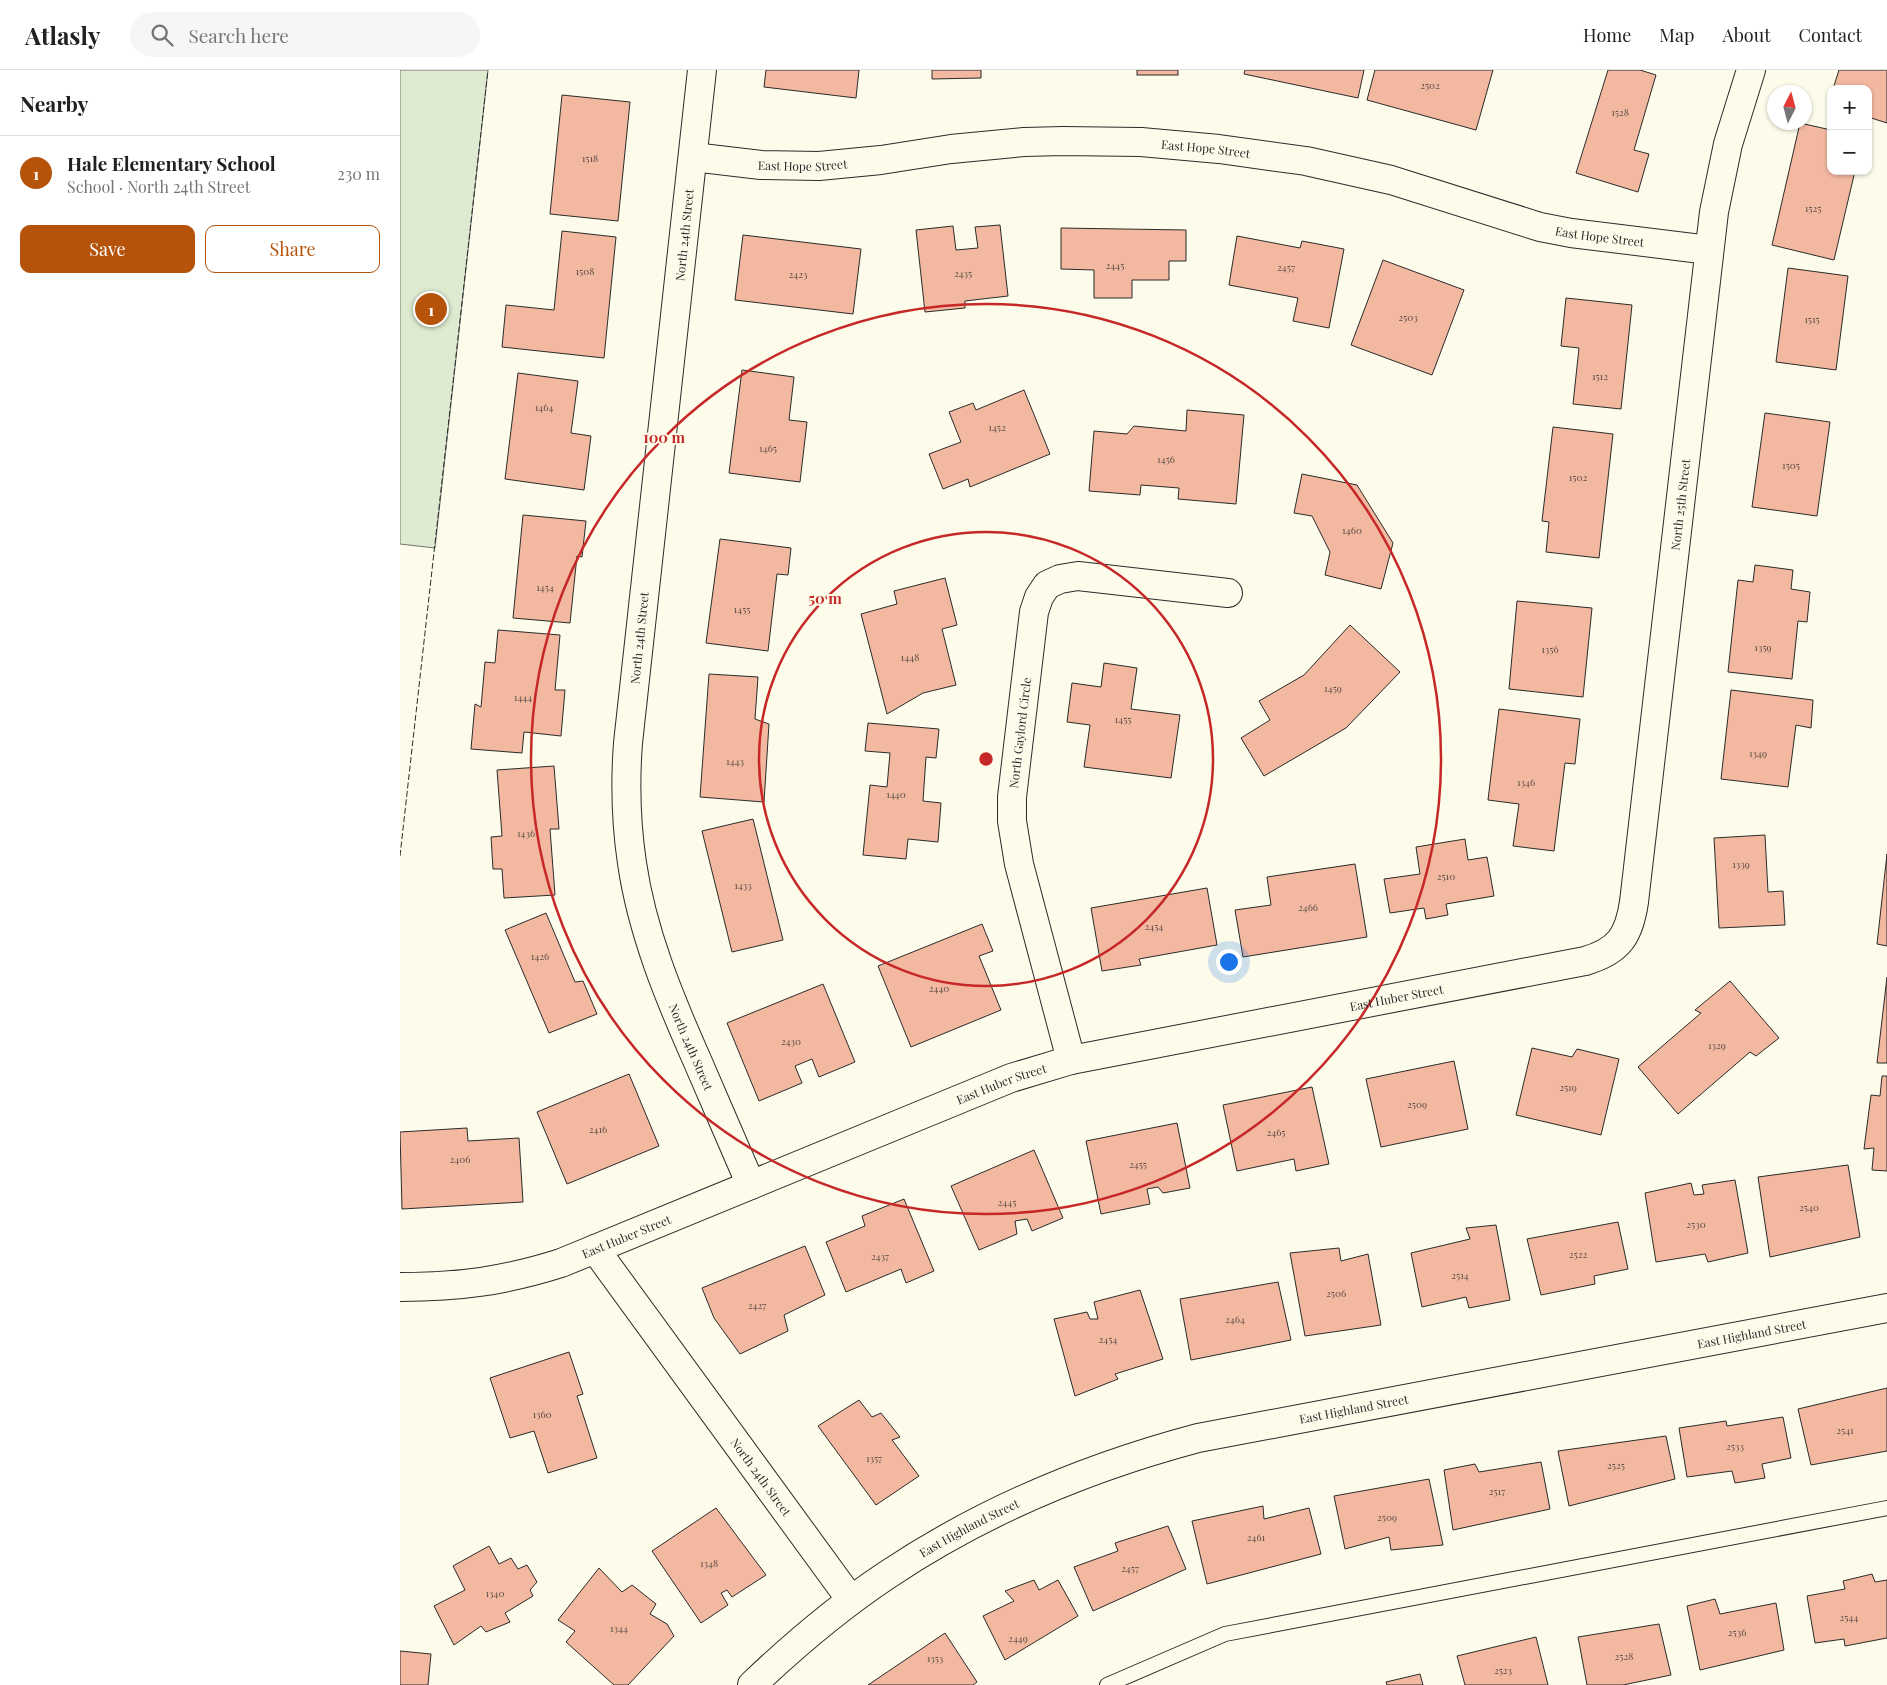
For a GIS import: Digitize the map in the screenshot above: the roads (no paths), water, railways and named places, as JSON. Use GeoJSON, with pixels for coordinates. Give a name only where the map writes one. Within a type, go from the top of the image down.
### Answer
{"type":"FeatureCollection","features":[{"type":"Feature","properties":{"kind":"street","name":"North 24th Street"},"geometry":{"type":"LineString","coordinates":[[702,70],[628,743],[626,782],[627,823],[632,865],[640,902],[664,980],[751,1185]]}},
{"type":"Feature","properties":{"kind":"street","name":"North 25th Street"},"geometry":{"type":"LineString","coordinates":[[1621,942],[1627,930],[1634,902],[1714,212],[1728,144],[1751,70]]}},
{"type":"Feature","properties":{"kind":"street","name":"East Hope Street"},"geometry":{"type":"LineString","coordinates":[[693,157],[761,164],[819,166],[1024,142],[1102,141],[1200,147],[1306,161],[1391,180],[1540,227],[1570,233],[1709,250]]}},
{"type":"Feature","properties":{"kind":"street","name":"North Gaylord Circle"},"geometry":{"type":"LineString","coordinates":[[1070,1060],[1019,864],[1012,820],[1014,775],[1031,628],[1039,597],[1047,585],[1060,579],[1078,576],[1228,593]]}},
{"type":"Feature","properties":{"kind":"street","name":"East Huber Street"},"geometry":{"type":"LineString","coordinates":[[400,1287],[479,1284],[534,1271],[595,1249],[1011,1078],[1070,1060],[1585,961],[1599,957],[1612,950],[1621,942]]}},
{"type":"Feature","properties":{"kind":"street","name":"North 24th Street"},"geometry":{"type":"LineString","coordinates":[[595,1249],[851,1600]]}},
{"type":"Feature","properties":{"kind":"street","name":"East Highland Street"},"geometry":{"type":"LineString","coordinates":[[851,1600],[887,1574],[959,1532],[1000,1511],[1077,1477],[1161,1448],[1208,1436],[1887,1308]]}},
{"type":"Feature","properties":{"kind":"street"},"geometry":{"type":"LineString","coordinates":[[752,1685],[801,1640],[851,1600]]}},
{"type":"Feature","properties":{"kind":"lane"},"geometry":{"type":"LineString","coordinates":[[1107,1685],[1225,1634],[1887,1508]]}},
{"type":"Feature","properties":{"kind":"place","name":"Hale Elementary School"},"geometry":{"type":"Point","coordinates":[431,309]}}]}
